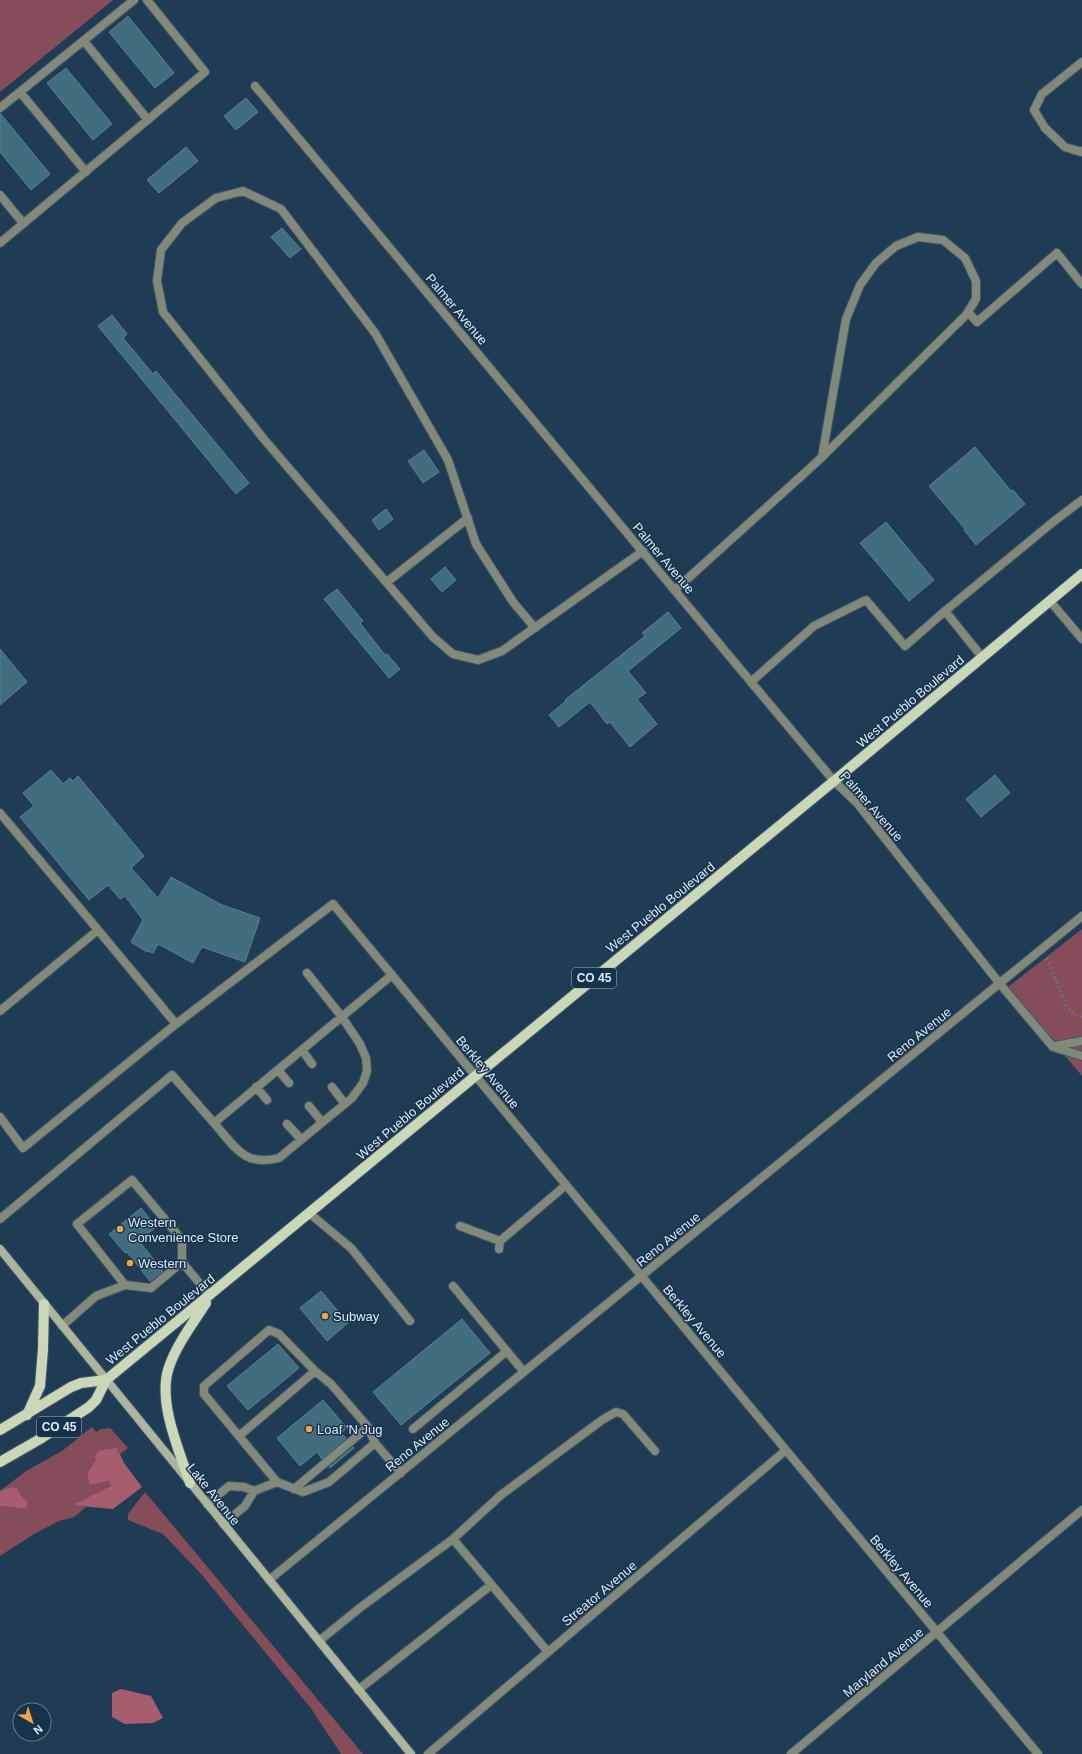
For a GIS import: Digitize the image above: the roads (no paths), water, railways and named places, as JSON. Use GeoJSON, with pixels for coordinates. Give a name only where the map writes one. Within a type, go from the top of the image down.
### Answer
{"type":"FeatureCollection","features":[{"type":"Feature","properties":{"kind":"main road","name":"West Pueblo Boulevard"},"geometry":{"type":"LineString","coordinates":[[0,1462],[40,1439],[89,1407],[96,1400],[106,1380],[210,1296],[834,781],[1082,574]]}},
{"type":"Feature","properties":{"kind":"main road","name":"Lake Avenue"},"geometry":{"type":"LineString","coordinates":[[0,1249],[411,1754]]}},
{"type":"Feature","properties":{"kind":"main road"},"geometry":{"type":"LineString","coordinates":[[190,1483],[169,1414],[165,1393],[166,1378],[174,1355],[210,1296]]}},
{"type":"Feature","properties":{"kind":"main road"},"geometry":{"type":"LineString","coordinates":[[26,1416],[40,1386],[44,1304]]}},
{"type":"Feature","properties":{"kind":"main road","name":"West Pueblo Boulevard"},"geometry":{"type":"LineString","coordinates":[[0,1430],[26,1416],[72,1387],[86,1382],[106,1380]]}},
{"type":"Feature","properties":{"kind":"street"},"geometry":{"type":"LineString","coordinates":[[0,108],[134,0]]}},
{"type":"Feature","properties":{"kind":"street"},"geometry":{"type":"LineString","coordinates":[[0,243],[205,72],[147,0]]}},
{"type":"Feature","properties":{"kind":"street"},"geometry":{"type":"LineString","coordinates":[[84,41],[148,120]]}},
{"type":"Feature","properties":{"kind":"street"},"geometry":{"type":"LineString","coordinates":[[1082,62],[1042,94],[1034,110],[1045,128],[1065,147],[1081,152],[1082,151]]}},
{"type":"Feature","properties":{"kind":"street","name":"Palmer Avenue"},"geometry":{"type":"LineString","coordinates":[[255,86],[834,781],[857,803],[1000,984],[1053,1047]]}},
{"type":"Feature","properties":{"kind":"street"},"geometry":{"type":"LineString","coordinates":[[20,92],[86,172]]}},
{"type":"Feature","properties":{"kind":"street"},"geometry":{"type":"LineString","coordinates":[[536,628],[513,602],[476,544],[448,460],[375,333],[281,209],[243,191],[216,198],[182,223],[161,250],[157,281],[163,312],[263,438],[387,582],[433,638],[453,654],[478,660],[502,651],[536,628],[643,551]]}},
{"type":"Feature","properties":{"kind":"street"},"geometry":{"type":"LineString","coordinates":[[0,195],[23,224]]}},
{"type":"Feature","properties":{"kind":"street"},"geometry":{"type":"LineString","coordinates":[[676,590],[822,457],[968,312],[976,299],[976,281],[964,258],[943,240],[918,237],[896,246],[876,263],[860,285],[846,319],[822,457]]}},
{"type":"Feature","properties":{"kind":"street"},"geometry":{"type":"LineString","coordinates":[[968,312],[977,322],[1057,253],[1082,284]]}},
{"type":"Feature","properties":{"kind":"street"},"geometry":{"type":"LineString","coordinates":[[751,682],[814,626],[866,600],[905,646],[945,611],[1082,500]]}},
{"type":"Feature","properties":{"kind":"street"},"geometry":{"type":"LineString","coordinates":[[387,582],[468,518]]}},
{"type":"Feature","properties":{"kind":"street"},"geometry":{"type":"LineString","coordinates":[[1050,601],[1082,639]]}},
{"type":"Feature","properties":{"kind":"street"},"geometry":{"type":"LineString","coordinates":[[945,611],[982,657]]}},
{"type":"Feature","properties":{"kind":"street"},"geometry":{"type":"LineString","coordinates":[[0,813],[176,1024],[23,1148],[0,1117]]}},
{"type":"Feature","properties":{"kind":"street","name":"Berkley Avenue"},"geometry":{"type":"LineString","coordinates":[[176,1024],[333,904],[1038,1754]]}},
{"type":"Feature","properties":{"kind":"street","name":"Reno Avenue"},"geometry":{"type":"LineString","coordinates":[[269,1580],[1082,916]]}},
{"type":"Feature","properties":{"kind":"street"},"geometry":{"type":"LineString","coordinates":[[0,1011],[98,930]]}},
{"type":"Feature","properties":{"kind":"street"},"geometry":{"type":"LineString","coordinates":[[0,1219],[172,1075],[242,1155],[254,1160],[267,1161],[279,1158],[352,1098],[363,1083],[367,1071],[366,1058],[360,1044],[342,1017],[307,973]]}},
{"type":"Feature","properties":{"kind":"street"},"geometry":{"type":"LineString","coordinates":[[214,1123],[392,975]]}},
{"type":"Feature","properties":{"kind":"street"},"geometry":{"type":"LineString","coordinates":[[1053,1047],[1082,1041]]}},
{"type":"Feature","properties":{"kind":"street"},"geometry":{"type":"LineString","coordinates":[[1053,1047],[1082,1056]]}},
{"type":"Feature","properties":{"kind":"street"},"geometry":{"type":"LineString","coordinates":[[302,1050],[312,1064]]}},
{"type":"Feature","properties":{"kind":"street"},"geometry":{"type":"LineString","coordinates":[[278,1070],[289,1082]]}},
{"type":"Feature","properties":{"kind":"street"},"geometry":{"type":"LineString","coordinates":[[256,1087],[267,1100]]}},
{"type":"Feature","properties":{"kind":"street"},"geometry":{"type":"LineString","coordinates":[[332,1087],[345,1104]]}},
{"type":"Feature","properties":{"kind":"street"},"geometry":{"type":"LineString","coordinates":[[309,1106],[322,1122]]}},
{"type":"Feature","properties":{"kind":"street"},"geometry":{"type":"LineString","coordinates":[[287,1124],[301,1139]]}},
{"type":"Feature","properties":{"kind":"street"},"geometry":{"type":"LineString","coordinates":[[125,1285],[78,1224],[132,1180],[182,1240],[182,1262],[210,1296]]}},
{"type":"Feature","properties":{"kind":"street"},"geometry":{"type":"LineString","coordinates":[[460,1226],[499,1245],[566,1185]]}},
{"type":"Feature","properties":{"kind":"street"},"geometry":{"type":"LineString","coordinates":[[309,1214],[351,1248],[410,1321]]}},
{"type":"Feature","properties":{"kind":"street"},"geometry":{"type":"LineString","coordinates":[[62,1326],[96,1296],[125,1285],[151,1288],[182,1262]]}},
{"type":"Feature","properties":{"kind":"street"},"geometry":{"type":"LineString","coordinates":[[453,1286],[524,1372]]}},
{"type":"Feature","properties":{"kind":"street"},"geometry":{"type":"LineString","coordinates":[[375,1444],[329,1482],[303,1492],[294,1489],[277,1482],[204,1394],[204,1386],[269,1330],[279,1334],[315,1371],[331,1384],[368,1427],[375,1444],[401,1473]]}},
{"type":"Feature","properties":{"kind":"street"},"geometry":{"type":"LineString","coordinates":[[413,1429],[507,1351]]}},
{"type":"Feature","properties":{"kind":"street"},"geometry":{"type":"LineString","coordinates":[[239,1436],[315,1371]]}},
{"type":"Feature","properties":{"kind":"street"},"geometry":{"type":"LineString","coordinates":[[319,1642],[361,1608],[453,1539],[501,1495],[602,1420],[616,1412],[623,1414],[655,1452]]}},
{"type":"Feature","properties":{"kind":"street"},"geometry":{"type":"LineString","coordinates":[[294,1489],[368,1427]]}},
{"type":"Feature","properties":{"kind":"street","name":"Streator Avenue"},"geometry":{"type":"LineString","coordinates":[[428,1754],[786,1450]]}},
{"type":"Feature","properties":{"kind":"street"},"geometry":{"type":"LineString","coordinates":[[223,1524],[245,1506],[254,1491],[277,1482]]}},
{"type":"Feature","properties":{"kind":"street"},"geometry":{"type":"LineString","coordinates":[[207,1504],[229,1486],[244,1487],[254,1491]]}},
{"type":"Feature","properties":{"kind":"street","name":"Maryland Avenue"},"geometry":{"type":"LineString","coordinates":[[791,1754],[1082,1510]]}},
{"type":"Feature","properties":{"kind":"street"},"geometry":{"type":"LineString","coordinates":[[453,1539],[548,1652]]}},
{"type":"Feature","properties":{"kind":"street"},"geometry":{"type":"LineString","coordinates":[[358,1690],[491,1585]]}},
{"type":"Feature","properties":{"kind":"place","name":"Western Convenience Store"},"geometry":{"type":"Point","coordinates":[120,1229]}},
{"type":"Feature","properties":{"kind":"place","name":"Western"},"geometry":{"type":"Point","coordinates":[130,1263]}},
{"type":"Feature","properties":{"kind":"place","name":"Subway"},"geometry":{"type":"Point","coordinates":[325,1316]}},
{"type":"Feature","properties":{"kind":"place","name":"Loaf 'N Jug"},"geometry":{"type":"Point","coordinates":[309,1429]}}]}
